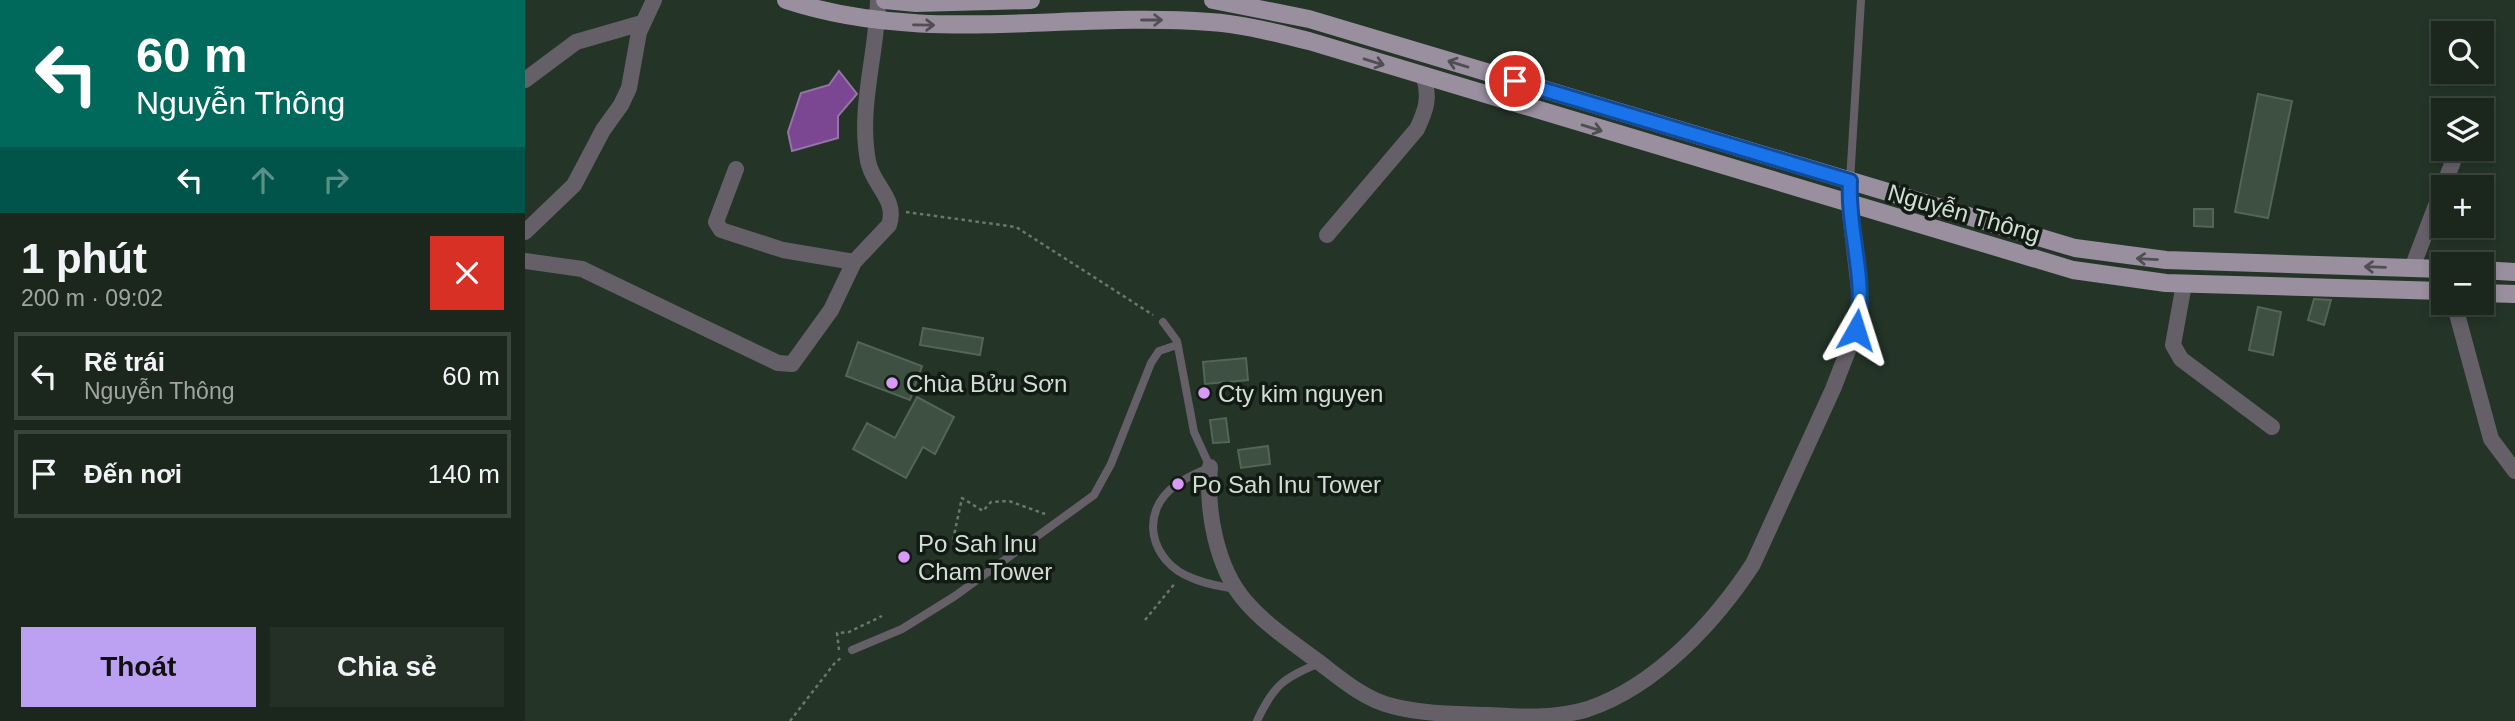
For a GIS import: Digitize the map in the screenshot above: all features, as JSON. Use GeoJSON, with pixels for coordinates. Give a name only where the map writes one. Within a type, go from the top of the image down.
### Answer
{"type":"FeatureCollection","features":[{"type":"Feature","properties":{"kind":"main road","name":"Nguyễn Thông"},"geometry":{"type":"LineString","coordinates":[[786,0],[840,16],[877,22],[931,25],[1137,20],[1211,22],[1297,38],[2073,270],[2184,284],[2431,291]]}},
{"type":"Feature","properties":{"kind":"main road"},"geometry":{"type":"LineString","coordinates":[[885,0],[916,3],[1031,0]]}},
{"type":"Feature","properties":{"kind":"main road","name":"Nguyễn Thông"},"geometry":{"type":"LineString","coordinates":[[1213,0],[1309,19],[2107,255],[2167,260],[2431,269]]}},
{"type":"Feature","properties":{"kind":"main road"},"geometry":{"type":"LineString","coordinates":[[2494,271],[2515,272]]}},
{"type":"Feature","properties":{"kind":"main road"},"geometry":{"type":"LineString","coordinates":[[2494,293],[2515,294]]}},
{"type":"Feature","properties":{"kind":"street"},"geometry":{"type":"LineString","coordinates":[[525,232],[574,184],[603,130],[621,105],[629,88],[642,23],[654,0]]}},
{"type":"Feature","properties":{"kind":"street"},"geometry":{"type":"LineString","coordinates":[[525,261],[582,269],[786,365],[798,359],[831,310],[854,262],[889,225],[892,211],[867,158],[866,94],[878,0]]}},
{"type":"Feature","properties":{"kind":"street"},"geometry":{"type":"LineString","coordinates":[[525,80],[576,42],[642,23]]}},
{"type":"Feature","properties":{"kind":"street"},"geometry":{"type":"LineString","coordinates":[[1327,235],[1417,129],[1426,110],[1429,93],[1424,77]]}},
{"type":"Feature","properties":{"kind":"street"},"geometry":{"type":"LineString","coordinates":[[736,169],[717,212],[716,222],[721,230],[783,250],[854,262]]}},
{"type":"Feature","properties":{"kind":"street"},"geometry":{"type":"LineString","coordinates":[[1210,467],[1207,493],[1210,509],[1225,565],[1237,590],[1254,611],[1343,682],[1372,698],[1408,709],[1540,717],[1588,715],[1666,663],[1738,587],[1753,564],[1833,389],[1856,330],[1860,298],[1849,205],[1850,181]]}},
{"type":"Feature","properties":{"kind":"street"},"geometry":{"type":"LineString","coordinates":[[2412,268],[2431,218]]}},
{"type":"Feature","properties":{"kind":"street"},"geometry":{"type":"LineString","coordinates":[[2184,284],[2173,345],[2181,359],[2272,427]]}},
{"type":"Feature","properties":{"kind":"street"},"geometry":{"type":"LineString","coordinates":[[2456,315],[2491,439],[2515,471]]}},
{"type":"Feature","properties":{"kind":"lane"},"geometry":{"type":"LineString","coordinates":[[1850,181],[1861,0]]}},
{"type":"Feature","properties":{"kind":"lane"},"geometry":{"type":"LineString","coordinates":[[1163,321],[1171,329],[1177,345],[1194,432],[1210,467],[1174,486],[1154,515],[1153,536],[1158,552],[1189,578],[1237,590]]}},
{"type":"Feature","properties":{"kind":"lane"},"geometry":{"type":"LineString","coordinates":[[848,653],[902,629],[955,596],[1094,495],[1111,464],[1151,363],[1159,351],[1177,345]]}},
{"type":"Feature","properties":{"kind":"lane"},"geometry":{"type":"LineString","coordinates":[[1257,721],[1277,685],[1319,663]]}},
{"type":"Feature","properties":{"kind":"path"},"geometry":{"type":"LineString","coordinates":[[892,211],[1016,227],[1163,321]]}},
{"type":"Feature","properties":{"kind":"path"},"geometry":{"type":"LineString","coordinates":[[953,540],[962,498],[983,511],[991,502],[1009,501],[1058,520]]}},
{"type":"Feature","properties":{"kind":"path"},"geometry":{"type":"LineString","coordinates":[[1145,620],[1174,585]]}},
{"type":"Feature","properties":{"kind":"path"},"geometry":{"type":"LineString","coordinates":[[848,653],[839,650],[837,633],[849,632],[882,616]]}},
{"type":"Feature","properties":{"kind":"path"},"geometry":{"type":"LineString","coordinates":[[790,721],[834,664],[848,653]]}},
{"type":"Feature","properties":{"kind":"shaded area"},"geometry":{"type":"Polygon","coordinates":[[[839,71],[857,94],[838,116],[838,138],[792,151],[788,132],[801,93],[829,85],[839,71]]]}},
{"type":"Feature","properties":{"kind":"building"},"geometry":{"type":"Polygon","coordinates":[[[2258,94],[2292,101],[2268,218],[2235,212],[2258,94]]]}},
{"type":"Feature","properties":{"kind":"building"},"geometry":{"type":"Polygon","coordinates":[[[2194,209],[2213,209],[2213,227],[2194,226],[2194,209]]]}},
{"type":"Feature","properties":{"kind":"building"},"geometry":{"type":"Polygon","coordinates":[[[2314,299],[2331,300],[2324,325],[2308,320],[2314,299]]]}},
{"type":"Feature","properties":{"kind":"building"},"geometry":{"type":"Polygon","coordinates":[[[2258,307],[2281,312],[2273,355],[2249,350],[2258,307]]]}},
{"type":"Feature","properties":{"kind":"building"},"geometry":{"type":"Polygon","coordinates":[[[923,328],[983,338],[980,355],[920,345],[923,328]]]}},
{"type":"Feature","properties":{"kind":"building"},"geometry":{"type":"Polygon","coordinates":[[[858,342],[922,366],[910,400],[846,376],[858,342]]]}},
{"type":"Feature","properties":{"kind":"building"},"geometry":{"type":"Polygon","coordinates":[[[1246,358],[1248,380],[1205,384],[1203,362],[1246,358]]]}},
{"type":"Feature","properties":{"kind":"building"},"geometry":{"type":"Polygon","coordinates":[[[917,397],[954,417],[935,454],[923,447],[906,478],[853,449],[867,423],[895,438],[917,397]]]}},
{"type":"Feature","properties":{"kind":"building"},"geometry":{"type":"Polygon","coordinates":[[[1226,418],[1229,442],[1213,443],[1210,420],[1226,418]]]}},
{"type":"Feature","properties":{"kind":"building"},"geometry":{"type":"Polygon","coordinates":[[[1268,446],[1270,464],[1241,468],[1238,450],[1268,446]]]}},
{"type":"Feature","properties":{"kind":"place","name":"Chùa Bửu Sơn"},"geometry":{"type":"Point","coordinates":[892,383]}},
{"type":"Feature","properties":{"kind":"place","name":"Cty kim nguyen"},"geometry":{"type":"Point","coordinates":[1204,393]}},
{"type":"Feature","properties":{"kind":"place","name":"Po Sah Inu Tower"},"geometry":{"type":"Point","coordinates":[1178,484]}},
{"type":"Feature","properties":{"kind":"place","name":"Po Sah Inu Cham Tower"},"geometry":{"type":"Point","coordinates":[904,557]}},
{"type":"Feature","properties":{"kind":"route"},"geometry":{"type":"LineString","coordinates":[[1515,81],[1850,181],[1849,205],[1861,308],[1856,330]]}}]}
